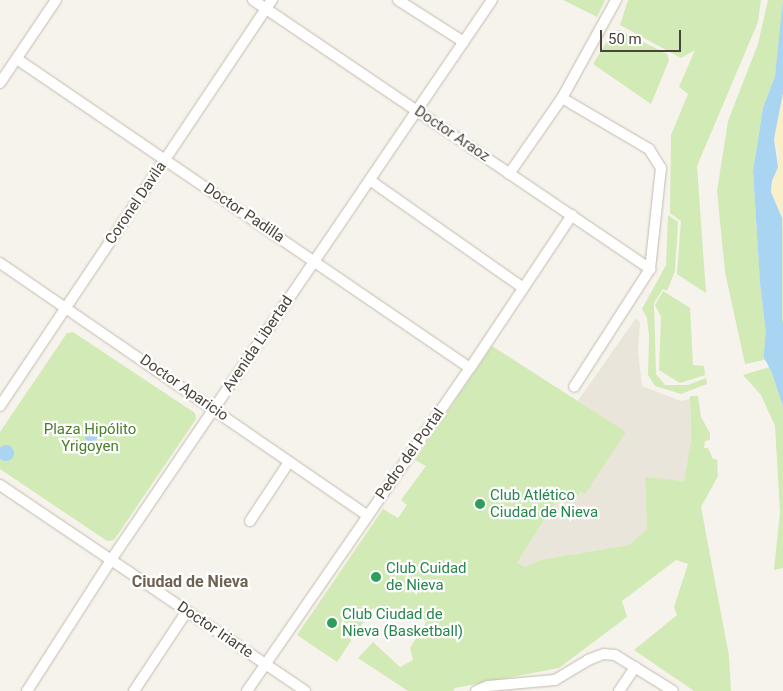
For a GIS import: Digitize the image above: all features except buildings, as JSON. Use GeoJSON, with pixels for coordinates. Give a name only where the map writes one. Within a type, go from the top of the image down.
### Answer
{"type":"FeatureCollection","features":[{"type":"Feature","properties":{"kind":"street"},"geometry":{"type":"LineString","coordinates":[[0,83],[56,0]]}},
{"type":"Feature","properties":{"kind":"street","name":"Doctor Araoz"},"geometry":{"type":"LineString","coordinates":[[253,0],[269,4],[418,111],[650,269]]}},
{"type":"Feature","properties":{"kind":"street"},"geometry":{"type":"LineString","coordinates":[[398,0],[464,42]]}},
{"type":"Feature","properties":{"kind":"street","name":"Avenida Libertad"},"geometry":{"type":"LineString","coordinates":[[27,691],[111,560],[371,181],[492,0]]}},
{"type":"Feature","properties":{"kind":"street"},"geometry":{"type":"LineString","coordinates":[[509,174],[562,98],[616,0]]}},
{"type":"Feature","properties":{"kind":"street","name":"Coronel Davila"},"geometry":{"type":"LineString","coordinates":[[0,406],[269,4]]}},
{"type":"Feature","properties":{"kind":"street","name":"Doctor Padilla"},"geometry":{"type":"LineString","coordinates":[[17,59],[315,260],[470,368]]}},
{"type":"Feature","properties":{"kind":"street"},"geometry":{"type":"LineString","coordinates":[[562,98],[649,149],[661,168],[650,269],[574,387]]}},
{"type":"Feature","properties":{"kind":"street"},"geometry":{"type":"LineString","coordinates":[[371,181],[523,288]]}},
{"type":"Feature","properties":{"kind":"street","name":"Pedro del Portal"},"geometry":{"type":"LineString","coordinates":[[247,691],[470,368],[572,215]]}},
{"type":"Feature","properties":{"kind":"street","name":"Doctor Aparicio"},"geometry":{"type":"LineString","coordinates":[[0,263],[367,515]]}},
{"type":"Feature","properties":{"kind":"street"},"geometry":{"type":"LineString","coordinates":[[250,521],[289,462]]}},
{"type":"Feature","properties":{"kind":"street","name":"Doctor Iriarte"},"geometry":{"type":"LineString","coordinates":[[0,485],[305,691]]}},
{"type":"Feature","properties":{"kind":"street"},"geometry":{"type":"LineString","coordinates":[[134,691],[186,611]]}},
{"type":"Feature","properties":{"kind":"street"},"geometry":{"type":"LineString","coordinates":[[476,691],[488,686],[555,680],[588,660],[604,654],[615,656],[673,691]]}},
{"type":"Feature","properties":{"kind":"street"},"geometry":{"type":"LineString","coordinates":[[619,691],[635,667]]}},
{"type":"Feature","properties":{"kind":"shaded area"},"geometry":{"type":"Polygon","coordinates":[[[636,318],[640,322],[638,351],[642,386],[681,401],[690,399],[691,440],[684,481],[645,478],[647,529],[629,545],[540,560],[525,567],[517,563],[555,503],[575,501],[626,432],[577,402],[636,318]]]}},
{"type":"Feature","properties":{"kind":"green space"},"geometry":{"type":"Polygon","coordinates":[[[563,0],[605,0],[597,17],[563,0]]]}},
{"type":"Feature","properties":{"kind":"green space"},"geometry":{"type":"Polygon","coordinates":[[[628,0],[761,0],[758,22],[697,166],[706,293],[677,274],[681,221],[670,213],[671,135],[688,94],[679,87],[695,50],[681,58],[620,25],[628,0]]]}},
{"type":"Feature","properties":{"kind":"green space"},"geometry":{"type":"Polygon","coordinates":[[[768,0],[783,0],[782,19],[775,76],[763,108],[753,171],[760,283],[769,359],[745,364],[725,272],[717,191],[728,121],[758,44],[768,0]]]}},
{"type":"Feature","properties":{"kind":"green space"},"geometry":{"type":"Polygon","coordinates":[[[619,30],[667,54],[669,60],[651,104],[593,64],[613,32],[619,30]]]}},
{"type":"Feature","properties":{"kind":"green space"},"geometry":{"type":"Polygon","coordinates":[[[783,199],[783,356],[782,356],[780,311],[783,199]]]}},
{"type":"Feature","properties":{"kind":"green space"},"geometry":{"type":"Polygon","coordinates":[[[668,215],[678,222],[675,271],[667,291],[663,289],[654,303],[656,374],[665,385],[688,385],[706,378],[707,384],[681,394],[655,386],[648,375],[649,336],[647,318],[642,309],[666,265],[668,215]]]}},
{"type":"Feature","properties":{"kind":"green space"},"geometry":{"type":"Polygon","coordinates":[[[663,291],[690,308],[693,365],[704,366],[705,375],[680,383],[659,370],[661,317],[655,305],[663,291]]]}},
{"type":"Feature","properties":{"kind":"green space","name":"Plaza Hipólito Yrigoyen"},"geometry":{"type":"Polygon","coordinates":[[[73,332],[195,413],[196,419],[114,540],[107,541],[0,469],[0,432],[67,333],[73,332]]]}},
{"type":"Feature","properties":{"kind":"green space"},"geometry":{"type":"Polygon","coordinates":[[[492,346],[626,432],[585,494],[581,492],[575,501],[555,503],[517,563],[525,567],[540,560],[629,545],[647,529],[645,477],[684,481],[691,440],[690,396],[698,396],[701,417],[710,433],[710,440],[705,441],[704,448],[708,448],[713,459],[717,459],[718,476],[701,507],[729,656],[731,691],[694,691],[634,650],[677,615],[674,607],[688,564],[676,560],[622,601],[627,617],[559,668],[455,688],[453,691],[408,691],[358,658],[373,642],[400,667],[413,660],[410,648],[427,621],[410,617],[387,617],[373,608],[337,662],[297,635],[383,509],[398,518],[407,505],[401,500],[426,466],[415,460],[492,346]]]}},
{"type":"Feature","properties":{"kind":"green space"},"geometry":{"type":"Polygon","coordinates":[[[770,367],[783,407],[783,568],[774,570],[780,512],[775,426],[761,395],[743,375],[770,367]]]}},
{"type":"Feature","properties":{"kind":"sand"},"geometry":{"type":"Polygon","coordinates":[[[783,93],[782,218],[771,192],[779,157],[774,139],[783,93]]]}},
{"type":"Feature","properties":{"kind":"water"},"geometry":{"type":"Polygon","coordinates":[[[783,0],[783,93],[774,139],[778,167],[772,181],[771,192],[782,218],[782,356],[769,359],[760,283],[753,171],[763,108],[775,76],[783,0]]]}},
{"type":"Feature","properties":{"kind":"water"},"geometry":{"type":"Polygon","coordinates":[[[783,364],[783,407],[770,367],[783,364]]]}},
{"type":"Feature","properties":{"kind":"water"},"geometry":{"type":"Polygon","coordinates":[[[91,431],[97,437],[91,443],[85,437],[91,431]]]}},
{"type":"Feature","properties":{"kind":"water"},"geometry":{"type":"Polygon","coordinates":[[[6,445],[14,453],[6,461],[-2,453],[6,445]]]}},
{"type":"Feature","properties":{"kind":"waterway"},"geometry":{"type":"LineString","coordinates":[[776,330],[774,355],[783,373]]}},
{"type":"Feature","properties":{"kind":"place","name":"Club Atlético Ciudad de Nieva"},"geometry":{"type":"Point","coordinates":[480,504]}},
{"type":"Feature","properties":{"kind":"place","name":"Club Cuidad de Nieva"},"geometry":{"type":"Point","coordinates":[376,577]}},
{"type":"Feature","properties":{"kind":"place","name":"Club Ciudad de Nieva (Basketball)"},"geometry":{"type":"Point","coordinates":[332,623]}},
{"type":"Feature","properties":{"kind":"district","name":"Ciudad de Nieva"},"geometry":{"type":"Point","coordinates":[190,582]}}]}
